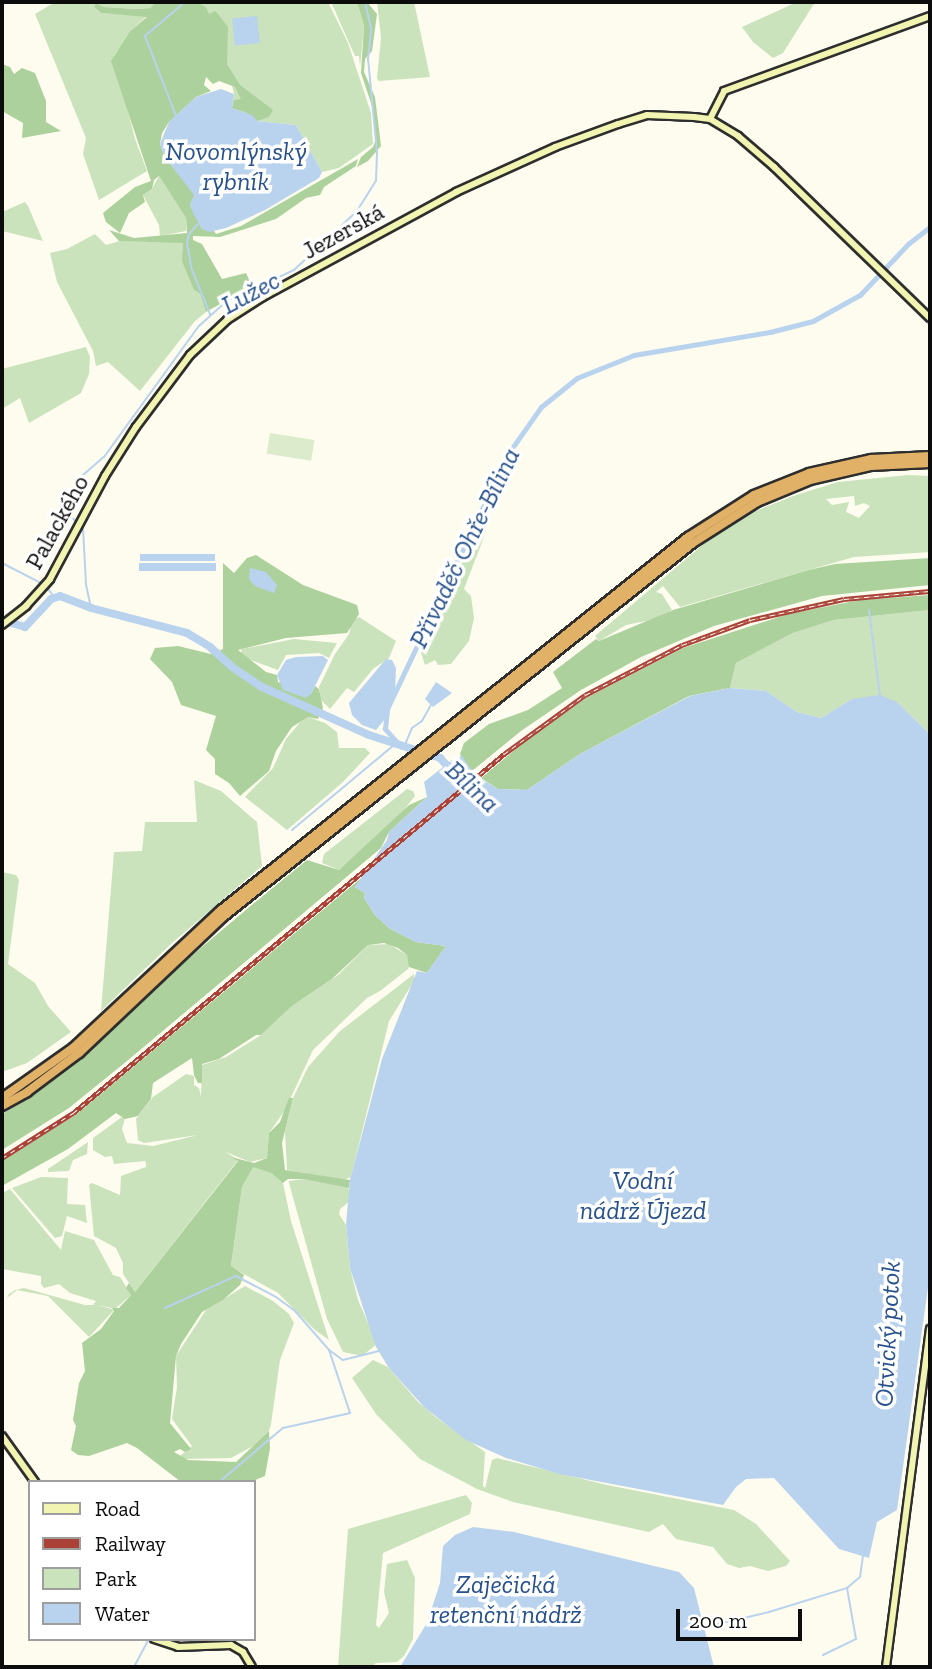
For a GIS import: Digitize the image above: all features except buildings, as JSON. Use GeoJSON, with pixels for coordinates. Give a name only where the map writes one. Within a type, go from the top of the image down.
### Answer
{"type":"FeatureCollection","features":[{"type":"Feature","properties":{"kind":"highway"},"geometry":{"type":"LineString","coordinates":[[2,1098],[74,1047],[195,931],[688,537],[732,508],[777,485],[843,464],[900,456],[930,456]]}},
{"type":"Feature","properties":{"kind":"highway"},"geometry":{"type":"LineString","coordinates":[[2,1106],[27,1092],[79,1053],[224,916],[682,551],[736,513],[779,492],[844,471],[900,463],[930,463]]}},
{"type":"Feature","properties":{"kind":"street"},"geometry":{"type":"LineString","coordinates":[[930,16],[723,91],[710,119],[760,153],[930,316]]}},
{"type":"Feature","properties":{"kind":"street","name":"Jezerská"},"geometry":{"type":"LineString","coordinates":[[136,428],[190,355],[227,320],[263,297],[456,192],[555,147],[648,115],[710,119]]}},
{"type":"Feature","properties":{"kind":"street","name":"Palackého"},"geometry":{"type":"LineString","coordinates":[[2,625],[44,585],[136,428]]}},
{"type":"Feature","properties":{"kind":"street"},"geometry":{"type":"LineString","coordinates":[[887,1667],[930,1329]]}},
{"type":"Feature","properties":{"kind":"street"},"geometry":{"type":"LineString","coordinates":[[2,1436],[34,1480]]}},
{"type":"Feature","properties":{"kind":"street"},"geometry":{"type":"LineString","coordinates":[[160,1641],[178,1647],[231,1645],[243,1652],[252,1667]]}},
{"type":"Feature","properties":{"kind":"green space"},"geometry":{"type":"Polygon","coordinates":[[[55,2],[156,2],[150,8],[104,7],[96,3],[94,7],[101,13],[147,16],[130,31],[114,56],[135,139],[147,171],[99,200],[83,154],[86,138],[35,14],[55,2]]]}},
{"type":"Feature","properties":{"kind":"green space"},"geometry":{"type":"Polygon","coordinates":[[[156,2],[196,2],[206,7],[209,14],[215,11],[228,27],[227,64],[240,85],[273,110],[269,117],[257,121],[245,112],[232,108],[234,100],[241,99],[235,87],[219,81],[213,84],[206,77],[204,85],[211,91],[196,97],[169,122],[162,133],[160,144],[164,156],[195,195],[190,205],[202,229],[214,231],[216,234],[241,226],[358,159],[356,166],[324,187],[320,195],[306,198],[276,219],[220,237],[193,236],[193,240],[202,244],[222,279],[246,273],[252,286],[206,312],[200,294],[194,290],[182,261],[183,243],[119,241],[109,230],[134,238],[187,233],[186,218],[159,176],[154,180],[152,189],[143,195],[145,202],[129,213],[120,233],[106,222],[103,213],[135,187],[151,181],[111,61],[130,31],[147,17],[101,13],[94,7],[96,3],[104,7],[150,8],[156,2]]]}},
{"type":"Feature","properties":{"kind":"green space"},"geometry":{"type":"Polygon","coordinates":[[[189,2],[328,2],[348,43],[371,113],[373,144],[339,168],[322,172],[296,125],[257,121],[232,108],[234,94],[227,64],[189,2]]]}},
{"type":"Feature","properties":{"kind":"green space"},"geometry":{"type":"Polygon","coordinates":[[[331,2],[357,2],[364,26],[360,67],[359,56],[355,56],[331,2]]]}},
{"type":"Feature","properties":{"kind":"green space"},"geometry":{"type":"Polygon","coordinates":[[[357,2],[367,2],[377,14],[372,51],[365,59],[364,72],[375,97],[381,146],[368,161],[357,167],[361,157],[373,147],[376,139],[373,109],[361,73],[364,26],[357,2]]]}},
{"type":"Feature","properties":{"kind":"green space"},"geometry":{"type":"Polygon","coordinates":[[[377,2],[414,2],[430,77],[379,81],[377,78],[381,38],[377,2]]]}},
{"type":"Feature","properties":{"kind":"green space"},"geometry":{"type":"Polygon","coordinates":[[[797,2],[815,2],[783,53],[773,58],[753,42],[742,27],[797,2]]]}},
{"type":"Feature","properties":{"kind":"green space"},"geometry":{"type":"Polygon","coordinates":[[[2,64],[10,67],[14,74],[22,68],[35,73],[46,101],[46,122],[61,131],[22,138],[23,123],[2,111],[2,64]]]}},
{"type":"Feature","properties":{"kind":"green space"},"geometry":{"type":"Polygon","coordinates":[[[159,176],[186,218],[186,231],[160,236],[159,225],[143,195],[152,189],[159,176]]]}},
{"type":"Feature","properties":{"kind":"green space"},"geometry":{"type":"Polygon","coordinates":[[[25,202],[43,241],[2,231],[2,212],[25,202]]]}},
{"type":"Feature","properties":{"kind":"green space"},"geometry":{"type":"Polygon","coordinates":[[[95,234],[106,245],[120,241],[184,242],[195,291],[200,294],[206,312],[195,321],[140,391],[108,362],[96,366],[93,351],[57,282],[50,253],[67,249],[95,234]]]}},
{"type":"Feature","properties":{"kind":"green space"},"geometry":{"type":"Polygon","coordinates":[[[86,347],[90,357],[89,374],[81,393],[29,423],[20,398],[2,409],[2,369],[86,347]]]}},
{"type":"Feature","properties":{"kind":"green space"},"geometry":{"type":"Polygon","coordinates":[[[270,433],[314,440],[311,461],[267,454],[270,433]]]}},
{"type":"Feature","properties":{"kind":"green space"},"geometry":{"type":"Polygon","coordinates":[[[908,475],[930,476],[930,552],[854,557],[680,607],[663,586],[656,592],[662,594],[672,610],[651,620],[626,625],[599,641],[595,636],[706,542],[746,515],[838,482],[908,475]],[[854,496],[826,499],[832,505],[849,502],[846,512],[859,518],[870,506],[864,503],[855,506],[854,496]]]}},
{"type":"Feature","properties":{"kind":"green space"},"geometry":{"type":"Polygon","coordinates":[[[491,503],[484,537],[464,589],[471,596],[474,618],[469,641],[451,664],[438,665],[435,660],[425,665],[421,653],[428,631],[491,503]]]}},
{"type":"Feature","properties":{"kind":"green space"},"geometry":{"type":"Polygon","coordinates":[[[256,555],[303,585],[357,605],[359,614],[347,633],[286,638],[238,650],[266,672],[277,675],[278,682],[311,694],[315,686],[319,689],[323,708],[318,719],[308,717],[292,727],[276,751],[269,771],[240,796],[229,783],[215,774],[215,759],[206,750],[216,716],[181,705],[172,682],[150,659],[155,648],[178,646],[211,654],[223,649],[223,563],[234,573],[247,558],[256,555]]]}},
{"type":"Feature","properties":{"kind":"green space"},"geometry":{"type":"Polygon","coordinates":[[[930,558],[930,585],[822,596],[714,626],[641,657],[581,690],[521,731],[472,771],[460,754],[464,743],[489,724],[528,710],[562,688],[553,672],[596,639],[599,641],[673,610],[809,570],[835,564],[930,558]]]}},
{"type":"Feature","properties":{"kind":"green space"},"geometry":{"type":"Polygon","coordinates":[[[930,595],[930,610],[834,620],[793,633],[736,663],[730,688],[689,696],[580,754],[527,790],[498,789],[481,778],[528,739],[586,698],[683,648],[788,614],[860,600],[930,595]]]}},
{"type":"Feature","properties":{"kind":"green space"},"geometry":{"type":"Polygon","coordinates":[[[930,610],[930,734],[897,702],[852,699],[821,718],[797,712],[766,691],[730,688],[736,663],[793,633],[834,620],[930,610]]]}},
{"type":"Feature","properties":{"kind":"green space"},"geometry":{"type":"Polygon","coordinates":[[[359,617],[396,641],[389,658],[373,669],[354,692],[347,688],[330,709],[321,700],[319,687],[335,654],[349,634],[352,621],[359,617]]]}},
{"type":"Feature","properties":{"kind":"green space"},"geometry":{"type":"Polygon","coordinates":[[[294,639],[337,643],[329,658],[319,653],[286,655],[278,670],[240,656],[242,649],[294,639]]]}},
{"type":"Feature","properties":{"kind":"green space"},"geometry":{"type":"Polygon","coordinates":[[[308,717],[325,723],[337,732],[339,748],[365,748],[370,753],[343,782],[287,830],[245,797],[273,768],[286,739],[302,720],[308,717]]]}},
{"type":"Feature","properties":{"kind":"green space"},"geometry":{"type":"Polygon","coordinates":[[[194,780],[221,791],[257,822],[262,866],[172,943],[101,1011],[114,852],[142,851],[145,822],[197,822],[194,780]]]}},
{"type":"Feature","properties":{"kind":"green space"},"geometry":{"type":"Polygon","coordinates":[[[407,789],[413,791],[415,796],[393,823],[339,870],[322,863],[324,854],[407,789]]]}},
{"type":"Feature","properties":{"kind":"green space"},"geometry":{"type":"Polygon","coordinates":[[[427,797],[389,832],[381,848],[127,1061],[69,1108],[2,1150],[2,1114],[31,1097],[79,1060],[170,974],[253,904],[307,860],[339,870],[409,805],[427,797]]]}},
{"type":"Feature","properties":{"kind":"green space"},"geometry":{"type":"Polygon","coordinates":[[[2,872],[16,875],[19,880],[8,964],[35,983],[48,1006],[71,1032],[27,1063],[2,1072],[2,872]]]}},
{"type":"Feature","properties":{"kind":"green space"},"geometry":{"type":"Polygon","coordinates":[[[365,875],[355,887],[365,893],[364,898],[375,915],[389,928],[416,942],[446,946],[427,973],[409,967],[407,955],[398,948],[384,943],[368,945],[332,979],[292,1006],[261,1035],[256,1035],[219,1059],[202,1064],[202,1083],[198,1083],[194,1075],[192,1058],[153,1083],[151,1099],[138,1116],[125,1119],[116,1113],[68,1149],[2,1186],[2,1161],[75,1115],[365,875]]]}},
{"type":"Feature","properties":{"kind":"green space"},"geometry":{"type":"Polygon","coordinates":[[[389,944],[407,955],[410,965],[408,969],[367,998],[313,1050],[285,1110],[269,1133],[267,1158],[250,1162],[226,1152],[238,1160],[135,1292],[123,1274],[123,1263],[116,1248],[94,1236],[89,1185],[92,1183],[120,1195],[121,1176],[146,1167],[146,1163],[114,1164],[112,1156],[105,1157],[93,1150],[93,1138],[122,1117],[125,1118],[122,1129],[127,1143],[153,1146],[198,1135],[144,1143],[138,1140],[136,1119],[153,1097],[186,1074],[194,1076],[194,1085],[199,1088],[201,1097],[202,1065],[226,1057],[261,1035],[292,1006],[338,975],[368,945],[389,944]]]}},
{"type":"Feature","properties":{"kind":"green space"},"geometry":{"type":"Polygon","coordinates":[[[414,974],[414,981],[389,1021],[351,1177],[344,1180],[287,1170],[285,1131],[293,1098],[308,1067],[340,1031],[414,974]]]}},
{"type":"Feature","properties":{"kind":"green space"},"geometry":{"type":"Polygon","coordinates":[[[289,1098],[293,1098],[282,1143],[285,1170],[350,1180],[349,1188],[304,1179],[288,1179],[283,1183],[271,1173],[253,1167],[242,1187],[231,1266],[244,1275],[240,1285],[223,1300],[202,1312],[181,1344],[176,1356],[170,1423],[191,1449],[174,1452],[188,1460],[236,1462],[269,1431],[270,1448],[265,1476],[255,1480],[178,1480],[127,1443],[89,1456],[78,1455],[71,1450],[76,1426],[73,1420],[79,1383],[85,1371],[82,1343],[101,1329],[114,1311],[112,1308],[119,1308],[131,1295],[126,1288],[129,1283],[135,1292],[238,1161],[231,1157],[254,1163],[267,1158],[269,1133],[280,1122],[289,1098]]]}},
{"type":"Feature","properties":{"kind":"green space"},"geometry":{"type":"Polygon","coordinates":[[[88,1142],[87,1154],[73,1160],[69,1171],[48,1172],[48,1169],[88,1142]]]}},
{"type":"Feature","properties":{"kind":"green space"},"geometry":{"type":"Polygon","coordinates":[[[253,1166],[271,1173],[283,1183],[291,1221],[329,1340],[315,1330],[278,1293],[231,1267],[242,1187],[253,1166]]]}},
{"type":"Feature","properties":{"kind":"green space"},"geometry":{"type":"Polygon","coordinates":[[[41,1177],[68,1178],[67,1204],[85,1205],[87,1223],[67,1216],[62,1236],[55,1238],[12,1188],[41,1177]]]}},
{"type":"Feature","properties":{"kind":"green space"},"geometry":{"type":"Polygon","coordinates":[[[304,1179],[344,1185],[350,1190],[350,1201],[340,1209],[339,1214],[346,1225],[350,1268],[358,1300],[377,1344],[362,1356],[343,1352],[327,1319],[289,1183],[304,1179]]]}},
{"type":"Feature","properties":{"kind":"green space"},"geometry":{"type":"Polygon","coordinates":[[[10,1189],[61,1250],[65,1231],[94,1240],[113,1275],[120,1277],[131,1295],[115,1309],[99,1305],[114,1310],[89,1337],[48,1296],[17,1290],[7,1298],[15,1290],[24,1288],[85,1305],[93,1305],[96,1301],[70,1293],[59,1284],[44,1288],[41,1276],[2,1269],[2,1193],[10,1189]]]}},
{"type":"Feature","properties":{"kind":"green space"},"geometry":{"type":"Polygon","coordinates":[[[245,1286],[273,1301],[289,1314],[294,1323],[280,1360],[269,1431],[253,1446],[231,1458],[184,1459],[180,1456],[192,1446],[172,1419],[177,1387],[176,1356],[206,1310],[245,1286]]]}},
{"type":"Feature","properties":{"kind":"green space"},"geometry":{"type":"Polygon","coordinates":[[[373,1360],[388,1367],[418,1402],[437,1418],[485,1452],[485,1488],[492,1460],[497,1458],[607,1485],[734,1510],[756,1524],[790,1561],[786,1566],[768,1571],[750,1566],[739,1568],[727,1564],[713,1547],[676,1539],[663,1524],[649,1532],[513,1502],[477,1489],[420,1459],[376,1414],[352,1378],[373,1360]]]}},
{"type":"Feature","properties":{"kind":"green space"},"geometry":{"type":"Polygon","coordinates":[[[466,1495],[472,1503],[470,1514],[383,1553],[376,1625],[379,1628],[389,1613],[384,1592],[387,1564],[407,1560],[415,1578],[413,1639],[404,1656],[397,1662],[376,1663],[371,1667],[338,1667],[348,1529],[466,1495]]]}},
{"type":"Feature","properties":{"kind":"water"},"geometry":{"type":"Polygon","coordinates":[[[257,16],[260,43],[235,45],[232,19],[257,16]]]}},
{"type":"Feature","properties":{"kind":"water","name":"Novomlýnský rybník"},"geometry":{"type":"Polygon","coordinates":[[[221,89],[234,94],[232,108],[252,115],[257,121],[296,125],[322,172],[319,178],[265,210],[226,228],[209,232],[202,229],[194,215],[190,205],[194,195],[164,156],[160,144],[169,122],[196,97],[221,89]]]}},
{"type":"Feature","properties":{"kind":"water"},"geometry":{"type":"Polygon","coordinates":[[[140,554],[215,554],[215,561],[140,561],[140,554]]]}},
{"type":"Feature","properties":{"kind":"water"},"geometry":{"type":"Polygon","coordinates":[[[139,563],[216,563],[216,571],[139,571],[139,563]]]}},
{"type":"Feature","properties":{"kind":"water"},"geometry":{"type":"Polygon","coordinates":[[[250,568],[266,572],[277,585],[274,593],[255,586],[249,579],[250,568]]]}},
{"type":"Feature","properties":{"kind":"water"},"geometry":{"type":"Polygon","coordinates":[[[323,656],[328,660],[311,694],[306,698],[283,690],[277,675],[286,660],[323,656]]]}},
{"type":"Feature","properties":{"kind":"water"},"geometry":{"type":"Polygon","coordinates":[[[386,659],[392,660],[396,668],[395,691],[385,719],[376,730],[362,725],[352,715],[349,703],[386,659]]]}},
{"type":"Feature","properties":{"kind":"water"},"geometry":{"type":"Polygon","coordinates":[[[436,682],[452,693],[433,707],[425,699],[436,682]]]}},
{"type":"Feature","properties":{"kind":"water","name":"Vodní nádrž Újezd"},"geometry":{"type":"Polygon","coordinates":[[[730,688],[766,691],[797,712],[821,718],[852,699],[880,695],[897,702],[930,734],[930,1273],[897,1510],[877,1522],[869,1558],[839,1549],[774,1478],[746,1479],[736,1487],[723,1505],[559,1474],[506,1458],[466,1440],[424,1407],[389,1368],[376,1347],[350,1268],[346,1224],[350,1180],[382,1059],[417,971],[427,973],[446,946],[416,942],[389,928],[375,915],[364,898],[365,893],[355,887],[387,840],[389,832],[427,797],[424,782],[452,760],[457,762],[461,755],[475,775],[498,789],[527,790],[580,754],[690,696],[730,688]]]}},
{"type":"Feature","properties":{"kind":"water","name":"Zaječická retenční nádrž"},"geometry":{"type":"Polygon","coordinates":[[[473,1527],[514,1532],[679,1572],[694,1588],[714,1667],[400,1667],[427,1623],[440,1583],[443,1546],[455,1535],[473,1527]]]}},
{"type":"Feature","properties":{"kind":"waterway"},"geometry":{"type":"LineString","coordinates":[[176,116],[145,36],[185,2]]}},
{"type":"Feature","properties":{"kind":"waterway","name":"Lužec"},"geometry":{"type":"LineString","coordinates":[[91,608],[86,584],[83,529],[71,516],[75,482],[104,457],[199,326],[227,301],[294,270],[357,211],[376,181],[377,152],[368,59],[371,28],[365,2]]}},
{"type":"Feature","properties":{"kind":"waterway"},"geometry":{"type":"LineString","coordinates":[[198,224],[189,234],[187,243],[192,270],[210,314]]}},
{"type":"Feature","properties":{"kind":"waterway","name":"Přivaděč Ohře-Bílina"},"geometry":{"type":"LineString","coordinates":[[401,747],[385,729],[387,709],[508,454],[541,407],[577,378],[634,355],[770,332],[813,321],[860,295],[908,244],[930,227]]}},
{"type":"Feature","properties":{"kind":"waterway"},"geometry":{"type":"LineString","coordinates":[[2,563],[41,583]]}},
{"type":"Feature","properties":{"kind":"waterway"},"geometry":{"type":"LineString","coordinates":[[46,586],[54,597]]}},
{"type":"Feature","properties":{"kind":"waterway","name":"Bílina"},"geometry":{"type":"LineString","coordinates":[[2,620],[25,627],[51,599],[60,596],[91,608],[187,633],[262,687],[369,735],[440,758],[452,771]]}},
{"type":"Feature","properties":{"kind":"waterway"},"geometry":{"type":"LineString","coordinates":[[869,610],[880,696]]}},
{"type":"Feature","properties":{"kind":"waterway"},"geometry":{"type":"LineString","coordinates":[[404,747],[412,728],[422,721],[431,705]]}},
{"type":"Feature","properties":{"kind":"waterway"},"geometry":{"type":"LineString","coordinates":[[292,830],[394,745]]}},
{"type":"Feature","properties":{"kind":"waterway"},"geometry":{"type":"LineString","coordinates":[[165,1308],[236,1276],[276,1297],[295,1311],[329,1350]]}},
{"type":"Feature","properties":{"kind":"waterway"},"geometry":{"type":"LineString","coordinates":[[221,1480],[283,1428],[350,1413],[329,1350],[343,1360],[379,1351]]}},
{"type":"Feature","properties":{"kind":"waterway","name":"Otvický potok"},"geometry":{"type":"LineString","coordinates":[[714,1625],[769,1612],[847,1588],[860,1577],[863,1555]]}},
{"type":"Feature","properties":{"kind":"waterway"},"geometry":{"type":"LineString","coordinates":[[823,1655],[856,1639],[847,1588]]}},
{"type":"Feature","properties":{"kind":"waterway"},"geometry":{"type":"LineString","coordinates":[[134,1667],[148,1641]]}},
{"type":"Feature","properties":{"kind":"railway"},"geometry":{"type":"LineString","coordinates":[[2,1158],[73,1113],[504,754],[585,695],[682,645],[750,620],[844,599],[930,591]]}}]}
